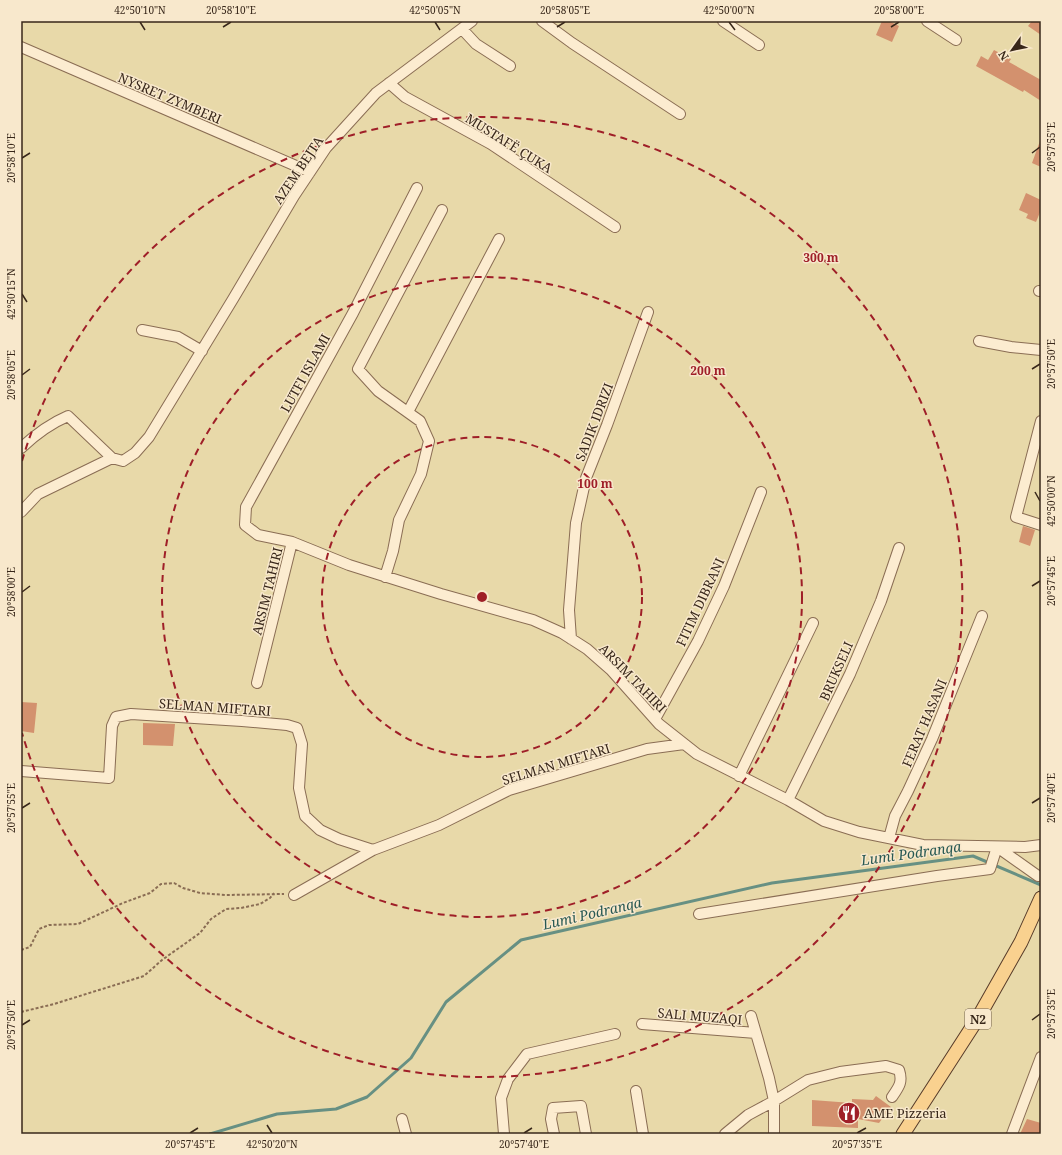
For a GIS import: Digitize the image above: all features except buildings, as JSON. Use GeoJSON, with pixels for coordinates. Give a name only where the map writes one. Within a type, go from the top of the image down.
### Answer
{"type":"FeatureCollection","features":[{"type":"Feature","properties":{"kind":"main road","name":"N2"},"geometry":{"type":"LineString","coordinates":[[903,1134],[978,1018],[1021,942],[1041,898]]}},
{"type":"Feature","properties":{"kind":"street","name":"AZEM BEJTA"},"geometry":{"type":"LineString","coordinates":[[21,512],[38,494],[112,458],[123,461],[140,448],[149,437],[202,351],[294,196],[326,148],[376,93],[472,21]]}},
{"type":"Feature","properties":{"kind":"street"},"geometry":{"type":"LineString","coordinates":[[542,21],[572,43],[680,114]]}},
{"type":"Feature","properties":{"kind":"street"},"geometry":{"type":"LineString","coordinates":[[723,21],[759,45]]}},
{"type":"Feature","properties":{"kind":"street"},"geometry":{"type":"LineString","coordinates":[[926,21],[956,40]]}},
{"type":"Feature","properties":{"kind":"street"},"geometry":{"type":"LineString","coordinates":[[462,29],[476,44],[510,66]]}},
{"type":"Feature","properties":{"kind":"street","name":"NYSRET ZYMBERI"},"geometry":{"type":"LineString","coordinates":[[21,47],[80,74],[310,172]]}},
{"type":"Feature","properties":{"kind":"street","name":"MUSTAFË ÇUKA"},"geometry":{"type":"LineString","coordinates":[[389,83],[405,97],[491,144],[615,227]]}},
{"type":"Feature","properties":{"kind":"street","name":"LUTFI ISLAMI"},"geometry":{"type":"LineString","coordinates":[[292,542],[258,535],[245,525],[246,507],[353,313],[417,188]]}},
{"type":"Feature","properties":{"kind":"street"},"geometry":{"type":"LineString","coordinates":[[386,577],[400,520],[421,474],[429,441],[420,421],[378,391],[358,369],[442,210]]}},
{"type":"Feature","properties":{"kind":"street"},"geometry":{"type":"LineString","coordinates":[[408,412],[499,239]]}},
{"type":"Feature","properties":{"kind":"street","name":"SADIK IDRIZI"},"geometry":{"type":"LineString","coordinates":[[571,638],[569,610],[576,524],[586,478],[648,312]]}},
{"type":"Feature","properties":{"kind":"street"},"geometry":{"type":"LineString","coordinates":[[142,330],[178,337],[202,351]]}},
{"type":"Feature","properties":{"kind":"street"},"geometry":{"type":"LineString","coordinates":[[978,341],[1011,347],[1041,350]]}},
{"type":"Feature","properties":{"kind":"street"},"geometry":{"type":"LineString","coordinates":[[21,448],[53,422],[68,416],[112,458]]}},
{"type":"Feature","properties":{"kind":"street"},"geometry":{"type":"LineString","coordinates":[[1041,421],[1016,517],[1041,525]]}},
{"type":"Feature","properties":{"kind":"street","name":"FITIM DIBRANI"},"geometry":{"type":"LineString","coordinates":[[654,719],[698,641],[724,586],[761,492]]}},
{"type":"Feature","properties":{"kind":"street","name":"ARSIM TAHIRI"},"geometry":{"type":"LineString","coordinates":[[257,683],[292,542],[349,565],[440,594],[533,620],[562,633],[587,649],[611,670],[659,724],[697,754],[788,800],[824,821],[859,832],[923,845],[1025,847],[1041,845]]}},
{"type":"Feature","properties":{"kind":"street","name":"BRUKSELI"},"geometry":{"type":"LineString","coordinates":[[788,800],[850,674],[881,601],[899,548]]}},
{"type":"Feature","properties":{"kind":"street","name":"FERAT HASANI"},"geometry":{"type":"LineString","coordinates":[[889,838],[895,816],[932,739],[982,616]]}},
{"type":"Feature","properties":{"kind":"street"},"geometry":{"type":"LineString","coordinates":[[739,776],[813,623]]}},
{"type":"Feature","properties":{"kind":"street","name":"SELMAN MIFTARI"},"geometry":{"type":"LineString","coordinates":[[21,771],[109,778],[112,726],[116,717],[131,714],[287,725],[297,728],[302,744],[299,788],[304,816],[320,830],[339,839],[373,850]]}},
{"type":"Feature","properties":{"kind":"street","name":"SELMAN MIFTARI"},"geometry":{"type":"LineString","coordinates":[[294,895],[373,850],[439,825],[509,790],[646,749],[684,744]]}},
{"type":"Feature","properties":{"kind":"street"},"geometry":{"type":"LineString","coordinates":[[699,914],[990,869],[997,846],[1038,876]]}},
{"type":"Feature","properties":{"kind":"street","name":"SALI MUZAQI"},"geometry":{"type":"LineString","coordinates":[[751,1016],[774,1101],[774,1134]]}},
{"type":"Feature","properties":{"kind":"street","name":"SALI MUZAQI"},"geometry":{"type":"LineString","coordinates":[[642,1024],[756,1033]]}},
{"type":"Feature","properties":{"kind":"street"},"geometry":{"type":"LineString","coordinates":[[504,1134],[500,1098],[508,1079],[527,1054],[615,1034]]}},
{"type":"Feature","properties":{"kind":"street"},"geometry":{"type":"LineString","coordinates":[[1012,1134],[1041,1057]]}},
{"type":"Feature","properties":{"kind":"street"},"geometry":{"type":"LineString","coordinates":[[725,1134],[748,1115],[808,1080],[840,1072],[886,1066],[899,1070],[901,1078],[898,1088],[892,1097]]}},
{"type":"Feature","properties":{"kind":"street"},"geometry":{"type":"LineString","coordinates":[[636,1091],[643,1134]]}},
{"type":"Feature","properties":{"kind":"street"},"geometry":{"type":"LineString","coordinates":[[554,1134],[551,1118],[553,1108],[581,1106],[586,1134]]}},
{"type":"Feature","properties":{"kind":"street"},"geometry":{"type":"LineString","coordinates":[[402,1119],[406,1134]]}},
{"type":"Feature","properties":{"kind":"path"},"geometry":{"type":"LineString","coordinates":[[21,950],[30,947],[39,929],[49,925],[78,924],[150,893],[161,884],[174,884],[206,894],[294,895]]}},
{"type":"Feature","properties":{"kind":"path"},"geometry":{"type":"LineString","coordinates":[[21,1012],[54,1004],[144,976],[162,960],[200,933],[211,919],[226,909],[260,904],[274,894]]}},
{"type":"Feature","properties":{"kind":"shaded area"},"geometry":{"type":"Polygon","coordinates":[[[21,21],[1041,21],[1041,1134],[21,1134],[21,21]]]}},
{"type":"Feature","properties":{"kind":"waterway","name":"Lumi Podranqa"},"geometry":{"type":"LineString","coordinates":[[210,1134],[277,1114],[336,1109],[367,1097],[411,1058],[446,1002],[521,940],[772,883],[973,856],[1041,885]]}},
{"type":"Feature","properties":{"kind":"place","name":"AME Pizzeria"},"geometry":{"type":"Point","coordinates":[849,1113]}}]}
